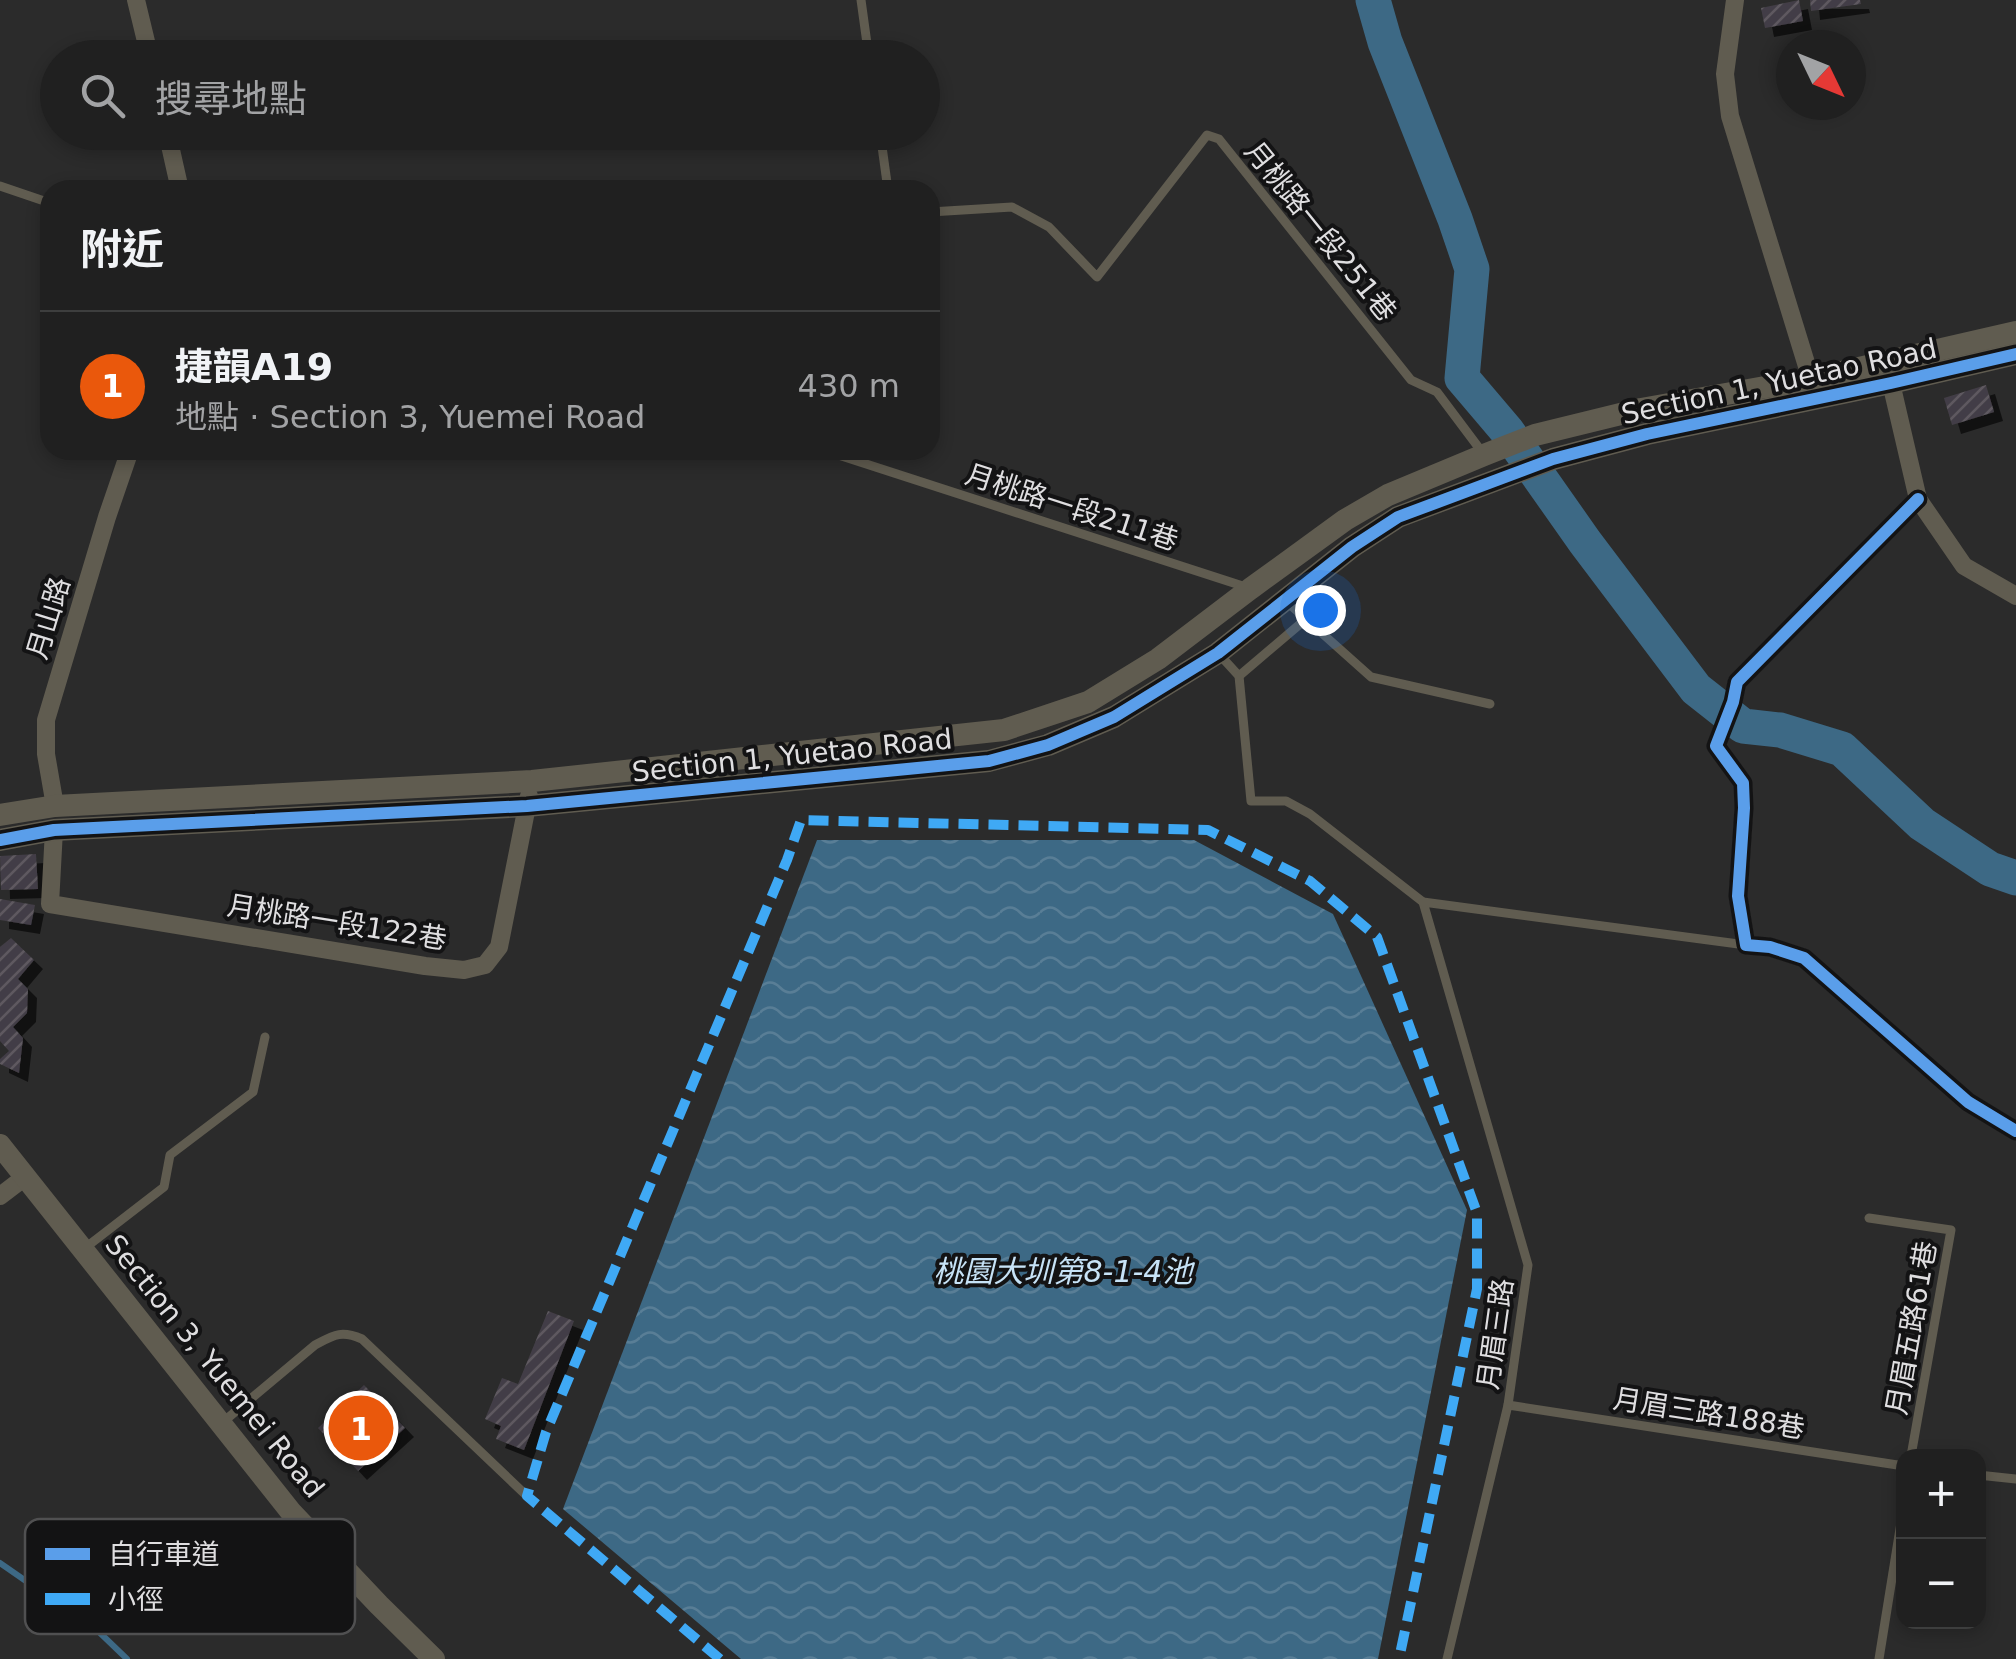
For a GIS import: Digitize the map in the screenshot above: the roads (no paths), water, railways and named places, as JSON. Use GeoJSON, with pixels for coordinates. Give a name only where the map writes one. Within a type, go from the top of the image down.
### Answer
{"type":"FeatureCollection","features":[{"type":"Feature","properties":{"kind":"street"},"geometry":{"type":"LineString","coordinates":[[136,0],[146,40]]}},
{"type":"Feature","properties":{"kind":"street"},"geometry":{"type":"LineString","coordinates":[[1734,0],[1725,74],[1730,116],[1814,389]]}},
{"type":"Feature","properties":{"kind":"street"},"geometry":{"type":"LineString","coordinates":[[171,150],[178,180]]}},
{"type":"Feature","properties":{"kind":"street","name":"Section 1, Yuetao Road"},"geometry":{"type":"LineString","coordinates":[[0,840],[54,830],[527,806],[989,761],[1048,746],[1114,717],[1218,653],[1352,547],[1398,516],[1553,459],[2016,332]]}},
{"type":"Feature","properties":{"kind":"street","name":"Section 1, Yuetao Road"},"geometry":{"type":"LineString","coordinates":[[0,815],[55,806],[532,781],[1004,730],[1088,702],[1158,660],[1344,520],[1388,495],[1535,435],[1641,410],[1891,383],[2016,354]]}},
{"type":"Feature","properties":{"kind":"street"},"geometry":{"type":"LineString","coordinates":[[1891,383],[1918,499],[1964,566],[2016,596]]}},
{"type":"Feature","properties":{"kind":"street","name":"月山路"},"geometry":{"type":"LineString","coordinates":[[55,806],[46,754],[46,720],[127,460]]}},
{"type":"Feature","properties":{"kind":"street"},"geometry":{"type":"LineString","coordinates":[[1918,499],[1737,682],[1716,746],[1743,783],[1738,896],[1746,946],[1770,946],[1804,958],[1968,1102],[2016,1132]]}},
{"type":"Feature","properties":{"kind":"street"},"geometry":{"type":"LineString","coordinates":[[1250,589],[1285,600]]}},
{"type":"Feature","properties":{"kind":"street","name":"月桃路一段122巷"},"geometry":{"type":"LineString","coordinates":[[54,830],[50,904],[464,970],[485,965],[499,948],[532,781]]}},
{"type":"Feature","properties":{"kind":"street"},"geometry":{"type":"LineString","coordinates":[[54,830],[55,806]]}},
{"type":"Feature","properties":{"kind":"street","name":"Section 3, Yuemei Road"},"geometry":{"type":"LineString","coordinates":[[0,1145],[298,1519]]}},
{"type":"Feature","properties":{"kind":"street"},"geometry":{"type":"LineString","coordinates":[[0,1196],[25,1177]]}},
{"type":"Feature","properties":{"kind":"street","name":"Section 3, Yuemei Road"},"geometry":{"type":"LineString","coordinates":[[355,1580],[434,1659]]}},
{"type":"Feature","properties":{"kind":"lane"},"geometry":{"type":"LineString","coordinates":[[861,0],[867,40]]}},
{"type":"Feature","properties":{"kind":"lane","name":"月桃路一段251巷"},"geometry":{"type":"LineString","coordinates":[[940,211],[1012,207],[1049,227],[1097,277],[1206,136],[1219,139],[1411,380],[1437,392],[1490,453]]}},
{"type":"Feature","properties":{"kind":"lane"},"geometry":{"type":"LineString","coordinates":[[882,150],[887,180]]}},
{"type":"Feature","properties":{"kind":"lane"},"geometry":{"type":"LineString","coordinates":[[0,186],[40,200]]}},
{"type":"Feature","properties":{"kind":"lane","name":"月桃路一段211巷"},"geometry":{"type":"LineString","coordinates":[[854,460],[1250,589]]}},
{"type":"Feature","properties":{"kind":"lane"},"geometry":{"type":"LineString","coordinates":[[1285,600],[1371,677],[1490,704]]}},
{"type":"Feature","properties":{"kind":"lane"},"geometry":{"type":"LineString","coordinates":[[1239,676],[1306,619]]}},
{"type":"Feature","properties":{"kind":"lane"},"geometry":{"type":"LineString","coordinates":[[1218,653],[1239,676],[1251,801],[1286,801],[1310,814],[1423,902],[1746,946]]}},
{"type":"Feature","properties":{"kind":"lane","name":"月眉三路"},"geometry":{"type":"LineString","coordinates":[[1423,902],[1528,1265],[1508,1405],[1448,1659]]}},
{"type":"Feature","properties":{"kind":"lane"},"geometry":{"type":"LineString","coordinates":[[83,1250],[164,1187],[170,1155],[253,1092],[265,1038]]}},
{"type":"Feature","properties":{"kind":"lane","name":"月眉五路61巷"},"geometry":{"type":"LineString","coordinates":[[1870,1218],[1952,1230],[1912,1449]]}},
{"type":"Feature","properties":{"kind":"lane"},"geometry":{"type":"LineString","coordinates":[[221,1424],[315,1345],[348,1333],[362,1339],[527,1496]]}},
{"type":"Feature","properties":{"kind":"lane","name":"月眉三路188巷"},"geometry":{"type":"LineString","coordinates":[[1508,1405],[1896,1465]]}},
{"type":"Feature","properties":{"kind":"lane"},"geometry":{"type":"LineString","coordinates":[[1986,1476],[2016,1480]]}},
{"type":"Feature","properties":{"kind":"lane"},"geometry":{"type":"LineString","coordinates":[[1878,1659],[1898,1539]]}},
{"type":"Feature","properties":{"kind":"water","name":"桃園大圳第8-1-4池"},"geometry":{"type":"Polygon","coordinates":[[[817,840],[1194,840],[1333,914],[1467,1210],[1378,1659],[741,1659],[563,1509],[817,840]]]}},
{"type":"Feature","properties":{"kind":"waterway"},"geometry":{"type":"LineString","coordinates":[[1373,0],[1385,42],[1472,269],[1462,378],[1507,431],[1696,689],[1743,726],[1780,730],[1842,749],[1922,824],[1990,869],[2016,878]]}},
{"type":"Feature","properties":{"kind":"waterway"},"geometry":{"type":"LineString","coordinates":[[0,1563],[25,1580]]}},
{"type":"Feature","properties":{"kind":"waterway"},"geometry":{"type":"LineString","coordinates":[[101,1634],[127,1659]]}},
{"type":"Feature","properties":{"kind":"place","name":"捷韻A19"},"geometry":{"type":"Point","coordinates":[361,1428]}}]}
